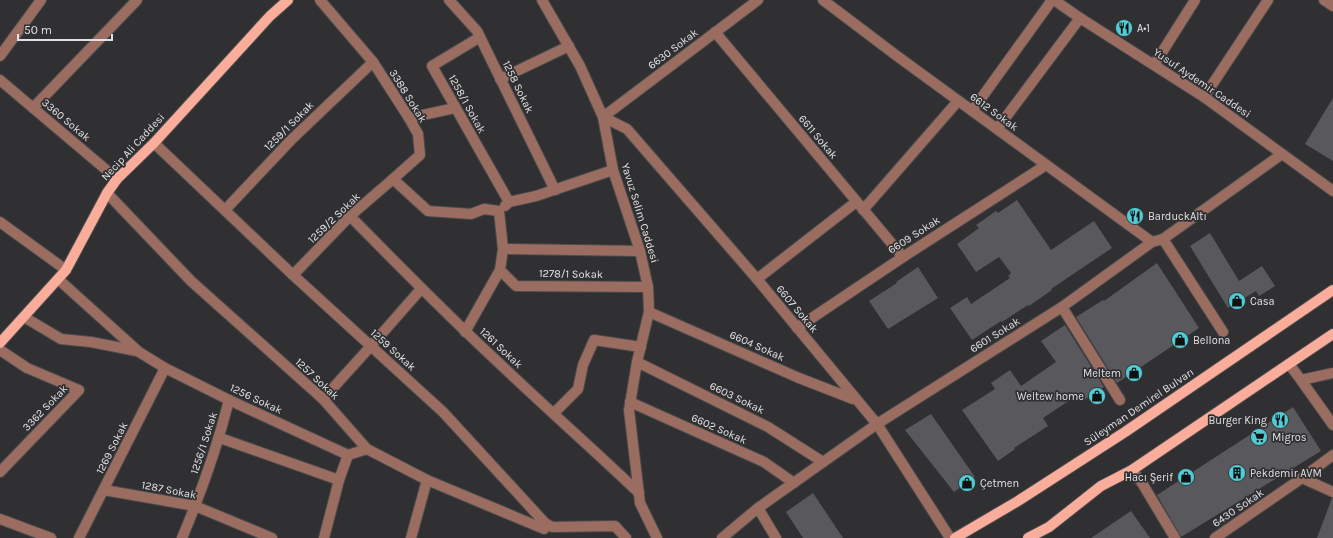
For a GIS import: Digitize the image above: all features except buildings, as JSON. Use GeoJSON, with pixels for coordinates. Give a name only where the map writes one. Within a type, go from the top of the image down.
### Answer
{"type":"FeatureCollection","features":[{"type":"Feature","properties":{"kind":"main road","name":"Necip Ali Caddesi"},"geometry":{"type":"LineString","coordinates":[[0,343],[66,270],[107,193],[117,179],[154,143],[270,16],[288,0]]}},
{"type":"Feature","properties":{"kind":"main road","name":"Süleyman Demirel Bulvarı"},"geometry":{"type":"LineString","coordinates":[[955,538],[1018,501],[1125,432],[1333,290]]}},
{"type":"Feature","properties":{"kind":"main road"},"geometry":{"type":"LineString","coordinates":[[1028,538],[1049,527],[1101,486],[1132,470],[1333,334]]}},
{"type":"Feature","properties":{"kind":"street"},"geometry":{"type":"LineString","coordinates":[[0,56],[40,0]]}},
{"type":"Feature","properties":{"kind":"street"},"geometry":{"type":"LineString","coordinates":[[33,108],[137,0]]}},
{"type":"Feature","properties":{"kind":"street","name":"3388 Sokak"},"geometry":{"type":"LineString","coordinates":[[320,0],[372,62],[418,134],[420,154],[393,179]]}},
{"type":"Feature","properties":{"kind":"street","name":"1258 Sokak"},"geometry":{"type":"LineString","coordinates":[[449,0],[477,31],[555,190]]}},
{"type":"Feature","properties":{"kind":"street","name":"Yavuz Selim Caddesi"},"geometry":{"type":"LineString","coordinates":[[542,0],[580,66],[603,117],[613,170],[640,251],[648,287],[650,312],[637,362],[629,410],[640,503],[657,538]]}},
{"type":"Feature","properties":{"kind":"street","name":"6630 Sokak"},"geometry":{"type":"LineString","coordinates":[[603,117],[758,0]]}},
{"type":"Feature","properties":{"kind":"street","name":"6612 Sokak"},"geometry":{"type":"LineString","coordinates":[[823,0],[958,101],[1152,242]]}},
{"type":"Feature","properties":{"kind":"street"},"geometry":{"type":"LineString","coordinates":[[972,111],[1053,0]]}},
{"type":"Feature","properties":{"kind":"street","name":"Yusuf Aydemir Caddesi"},"geometry":{"type":"LineString","coordinates":[[1053,0],[1204,97],[1333,192]]}},
{"type":"Feature","properties":{"kind":"street"},"geometry":{"type":"LineString","coordinates":[[1154,65],[1195,0]]}},
{"type":"Feature","properties":{"kind":"street"},"geometry":{"type":"LineString","coordinates":[[1204,97],[1268,0]]}},
{"type":"Feature","properties":{"kind":"street"},"geometry":{"type":"LineString","coordinates":[[1324,0],[1333,6]]}},
{"type":"Feature","properties":{"kind":"street"},"geometry":{"type":"LineString","coordinates":[[997,129],[1080,18]]}},
{"type":"Feature","properties":{"kind":"street","name":"6611 Sokak"},"geometry":{"type":"LineString","coordinates":[[715,32],[903,257]]}},
{"type":"Feature","properties":{"kind":"street","name":"1258/1 Sokak"},"geometry":{"type":"LineString","coordinates":[[480,37],[432,66],[509,202]]}},
{"type":"Feature","properties":{"kind":"street"},"geometry":{"type":"LineString","coordinates":[[500,79],[569,46]]}},
{"type":"Feature","properties":{"kind":"street","name":"1259/1 Sokak"},"geometry":{"type":"LineString","coordinates":[[225,210],[291,140],[372,62]]}},
{"type":"Feature","properties":{"kind":"street","name":"3360 Sokak"},"geometry":{"type":"LineString","coordinates":[[0,80],[117,179]]}},
{"type":"Feature","properties":{"kind":"street"},"geometry":{"type":"LineString","coordinates":[[863,210],[958,101]]}},
{"type":"Feature","properties":{"kind":"street"},"geometry":{"type":"LineString","coordinates":[[409,118],[455,108]]}},
{"type":"Feature","properties":{"kind":"street","name":"6607 Sokak"},"geometry":{"type":"LineString","coordinates":[[603,117],[627,129],[757,279],[855,400],[877,424],[950,538]]}},
{"type":"Feature","properties":{"kind":"street","name":"1259 Sokak"},"geometry":{"type":"LineString","coordinates":[[154,143],[293,275],[443,412],[544,530]]}},
{"type":"Feature","properties":{"kind":"street","name":"6601 Sokak"},"geometry":{"type":"LineString","coordinates":[[722,538],[758,508],[877,424],[1062,307],[1152,242],[1163,238],[1282,154]]}},
{"type":"Feature","properties":{"kind":"street","name":"6609 Sokak"},"geometry":{"type":"LineString","coordinates":[[797,328],[1046,164]]}},
{"type":"Feature","properties":{"kind":"street"},"geometry":{"type":"LineString","coordinates":[[393,179],[428,211],[471,214],[484,209],[499,211],[509,202],[536,196],[613,170]]}},
{"type":"Feature","properties":{"kind":"street","name":"1259/2 Sokak"},"geometry":{"type":"LineString","coordinates":[[293,275],[350,216],[393,179]]}},
{"type":"Feature","properties":{"kind":"street","name":"1257 Sokak"},"geometry":{"type":"LineString","coordinates":[[107,193],[191,281],[323,399],[367,449],[427,480],[544,530]]}},
{"type":"Feature","properties":{"kind":"street"},"geometry":{"type":"LineString","coordinates":[[757,279],[856,202]]}},
{"type":"Feature","properties":{"kind":"street"},"geometry":{"type":"LineString","coordinates":[[465,332],[500,270],[503,249],[499,211]]}},
{"type":"Feature","properties":{"kind":"street","name":"1261 Sokak"},"geometry":{"type":"LineString","coordinates":[[350,216],[465,332],[639,493]]}},
{"type":"Feature","properties":{"kind":"street"},"geometry":{"type":"LineString","coordinates":[[0,222],[66,270]]}},
{"type":"Feature","properties":{"kind":"street"},"geometry":{"type":"LineString","coordinates":[[1163,238],[1223,332]]}},
{"type":"Feature","properties":{"kind":"street"},"geometry":{"type":"LineString","coordinates":[[503,249],[640,251]]}},
{"type":"Feature","properties":{"kind":"street","name":"1278/1 Sokak"},"geometry":{"type":"LineString","coordinates":[[500,270],[516,286],[648,287]]}},
{"type":"Feature","properties":{"kind":"street","name":"1256 Sokak"},"geometry":{"type":"LineString","coordinates":[[58,280],[139,352],[165,368],[229,400],[348,455]]}},
{"type":"Feature","properties":{"kind":"street"},"geometry":{"type":"LineString","coordinates":[[323,399],[421,289]]}},
{"type":"Feature","properties":{"kind":"street"},"geometry":{"type":"LineString","coordinates":[[1062,307],[1120,400]]}},
{"type":"Feature","properties":{"kind":"street","name":"6604 Sokak"},"geometry":{"type":"LineString","coordinates":[[650,312],[799,378],[855,400]]}},
{"type":"Feature","properties":{"kind":"street","name":"1256 Sokak"},"geometry":{"type":"LineString","coordinates":[[24,317],[61,339],[91,342],[139,352]]}},
{"type":"Feature","properties":{"kind":"street"},"geometry":{"type":"LineString","coordinates":[[554,413],[578,389],[583,365],[594,340],[641,347]]}},
{"type":"Feature","properties":{"kind":"street","name":"3362 Sokak"},"geometry":{"type":"LineString","coordinates":[[0,350],[28,368],[79,390],[0,472]]}},
{"type":"Feature","properties":{"kind":"street","name":"6603 Sokak"},"geometry":{"type":"LineString","coordinates":[[637,362],[768,427],[824,462]]}},
{"type":"Feature","properties":{"kind":"street"},"geometry":{"type":"LineString","coordinates":[[1289,364],[1333,425]]}},
{"type":"Feature","properties":{"kind":"street","name":"1269 Sokak"},"geometry":{"type":"LineString","coordinates":[[79,538],[165,368]]}},
{"type":"Feature","properties":{"kind":"street"},"geometry":{"type":"LineString","coordinates":[[1301,380],[1333,373]]}},
{"type":"Feature","properties":{"kind":"street","name":"1256/1 Sokak"},"geometry":{"type":"LineString","coordinates":[[182,538],[220,438],[229,400]]}},
{"type":"Feature","properties":{"kind":"street","name":"6602 Sokak"},"geometry":{"type":"LineString","coordinates":[[630,402],[764,462],[794,483]]}},
{"type":"Feature","properties":{"kind":"street"},"geometry":{"type":"LineString","coordinates":[[220,438],[339,480]]}},
{"type":"Feature","properties":{"kind":"street"},"geometry":{"type":"LineString","coordinates":[[324,538],[339,480],[348,455],[367,449]]}},
{"type":"Feature","properties":{"kind":"street","name":"6430 Sokak"},"geometry":{"type":"LineString","coordinates":[[1215,538],[1333,455]]}},
{"type":"Feature","properties":{"kind":"street"},"geometry":{"type":"LineString","coordinates":[[1132,470],[1142,483],[1176,538]]}},
{"type":"Feature","properties":{"kind":"street"},"geometry":{"type":"LineString","coordinates":[[1302,478],[1333,492]]}},
{"type":"Feature","properties":{"kind":"street"},"geometry":{"type":"LineString","coordinates":[[411,538],[427,480]]}},
{"type":"Feature","properties":{"kind":"street","name":"1287 Sokak"},"geometry":{"type":"LineString","coordinates":[[104,490],[195,506],[272,538]]}},
{"type":"Feature","properties":{"kind":"street"},"geometry":{"type":"LineString","coordinates":[[758,508],[776,538]]}},
{"type":"Feature","properties":{"kind":"street"},"geometry":{"type":"LineString","coordinates":[[0,519],[51,538]]}},
{"type":"Feature","properties":{"kind":"street"},"geometry":{"type":"LineString","coordinates":[[544,530],[552,527],[615,526],[626,538]]}},
{"type":"Feature","properties":{"kind":"place","name":"A•1"},"geometry":{"type":"Point","coordinates":[1124,28]}},
{"type":"Feature","properties":{"kind":"place","name":"BarduckAltı"},"geometry":{"type":"Point","coordinates":[1135,216]}},
{"type":"Feature","properties":{"kind":"place","name":"Casa"},"geometry":{"type":"Point","coordinates":[1237,301]}},
{"type":"Feature","properties":{"kind":"place","name":"Bellona"},"geometry":{"type":"Point","coordinates":[1180,340]}},
{"type":"Feature","properties":{"kind":"place","name":"Meltem"},"geometry":{"type":"Point","coordinates":[1134,373]}},
{"type":"Feature","properties":{"kind":"place","name":"Weltew home"},"geometry":{"type":"Point","coordinates":[1097,396]}},
{"type":"Feature","properties":{"kind":"place","name":"Burger King"},"geometry":{"type":"Point","coordinates":[1280,420]}},
{"type":"Feature","properties":{"kind":"place","name":"Migros"},"geometry":{"type":"Point","coordinates":[1259,437]}},
{"type":"Feature","properties":{"kind":"place","name":"Pekdemir AVM"},"geometry":{"type":"Point","coordinates":[1237,473]}},
{"type":"Feature","properties":{"kind":"place","name":"Hacı Şerif"},"geometry":{"type":"Point","coordinates":[1186,477]}},
{"type":"Feature","properties":{"kind":"place","name":"Çetmen"},"geometry":{"type":"Point","coordinates":[967,483]}}]}
